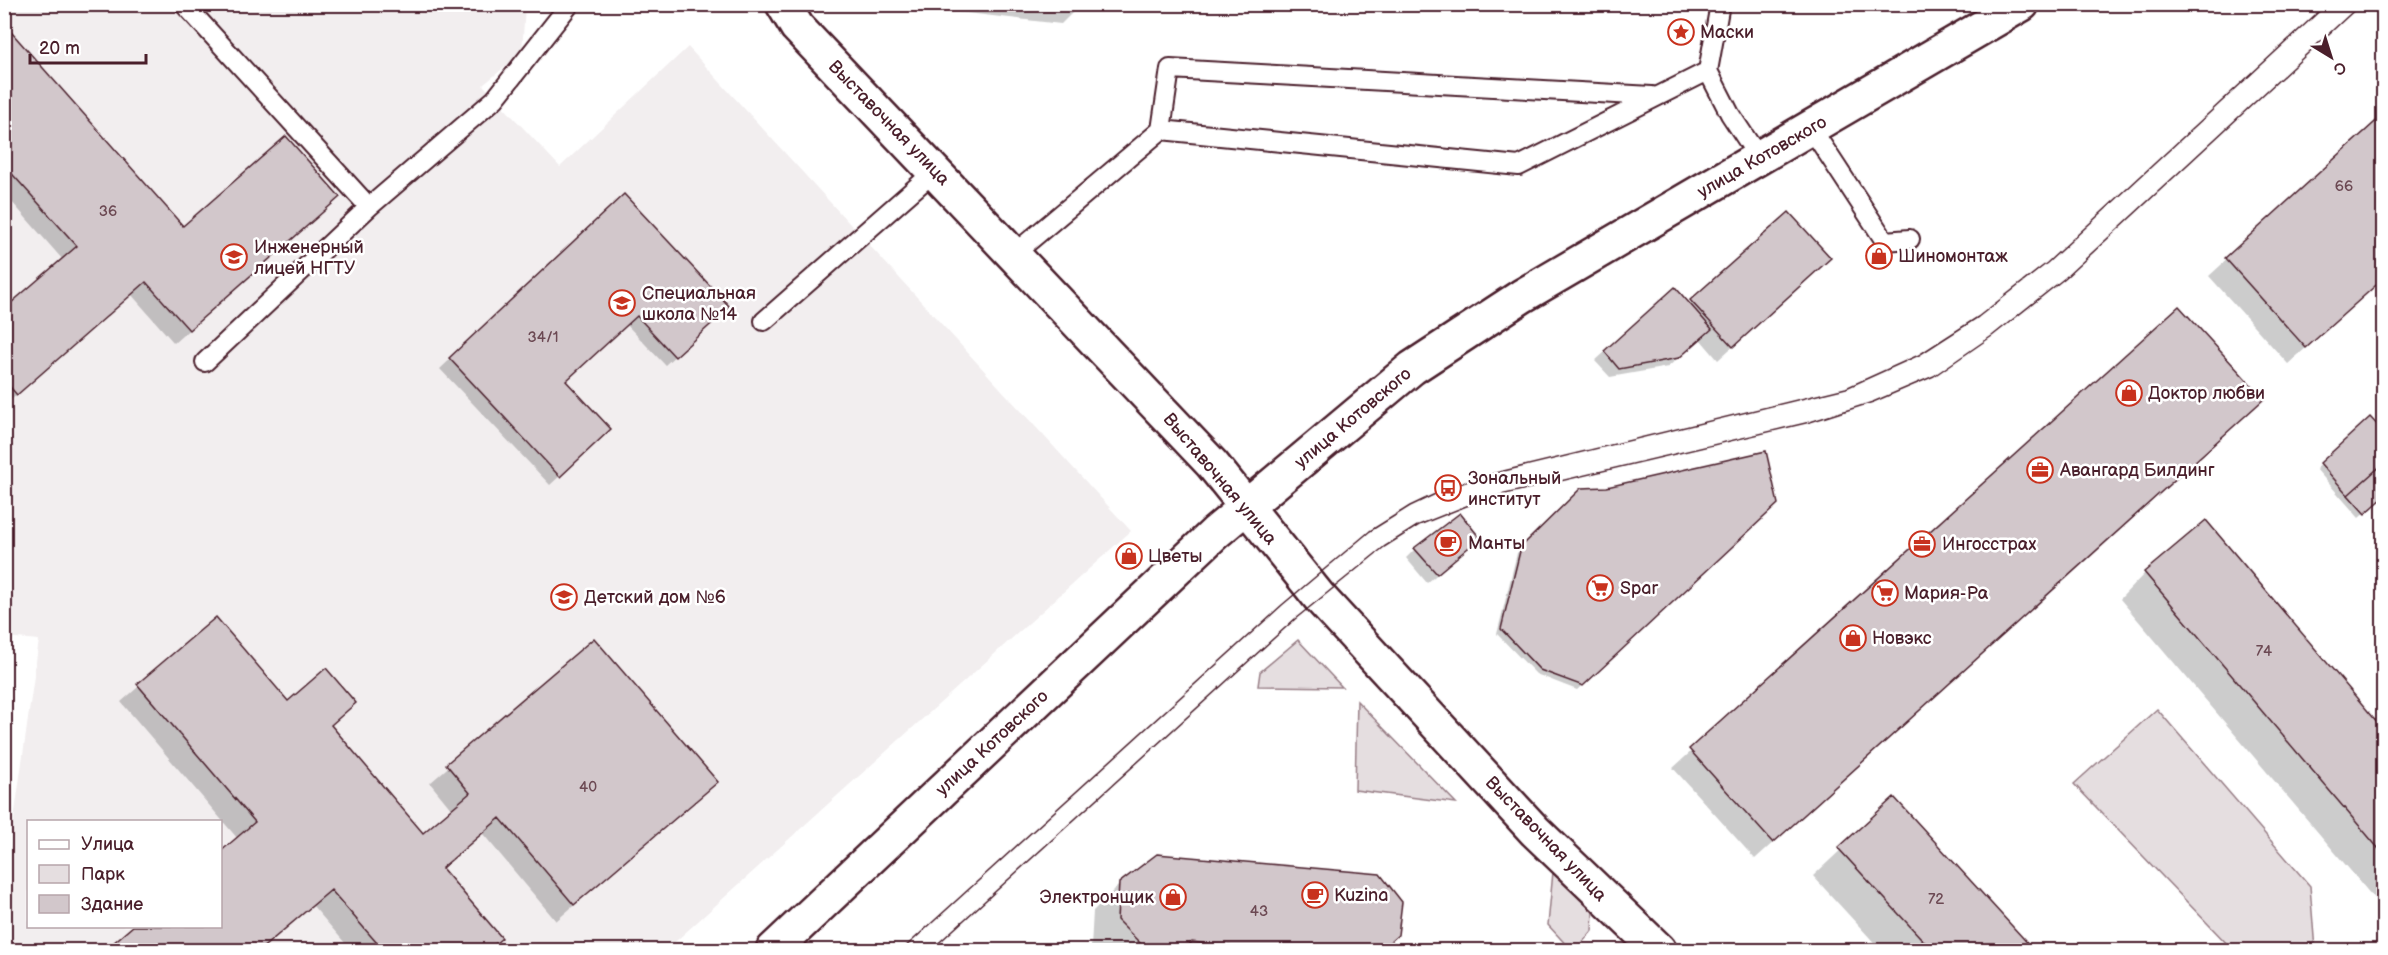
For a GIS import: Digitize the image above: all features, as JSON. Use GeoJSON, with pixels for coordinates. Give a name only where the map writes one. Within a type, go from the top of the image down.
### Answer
{"type":"FeatureCollection","features":[{"type":"Feature","properties":{"kind":"main road","name":"Выставочная улица"},"geometry":{"type":"LineString","coordinates":[[783,4],[797,27],[1212,464],[1320,598],[1535,831],[1659,951]]}},
{"type":"Feature","properties":{"kind":"main road","name":"улица Котовского"},"geometry":{"type":"LineString","coordinates":[[773,951],[1215,533],[1412,368],[1522,296],[2022,4]]}},
{"type":"Feature","properties":{"kind":"lane"},"geometry":{"type":"LineString","coordinates":[[184,4],[369,207]]}},
{"type":"Feature","properties":{"kind":"lane"},"geometry":{"type":"LineString","coordinates":[[205,362],[369,207],[495,99],[570,4]]}},
{"type":"Feature","properties":{"kind":"lane"},"geometry":{"type":"LineString","coordinates":[[1720,4],[1708,71],[1730,114],[1759,158]]}},
{"type":"Feature","properties":{"kind":"lane"},"geometry":{"type":"LineString","coordinates":[[1015,254],[1161,130],[1170,69],[1655,96]]}},
{"type":"Feature","properties":{"kind":"lane"},"geometry":{"type":"LineString","coordinates":[[1161,130],[1519,166],[1708,71]]}},
{"type":"Feature","properties":{"kind":"lane"},"geometry":{"type":"LineString","coordinates":[[1812,128],[1885,241],[1910,239]]}},
{"type":"Feature","properties":{"kind":"lane"},"geometry":{"type":"LineString","coordinates":[[764,321],[935,171]]}},
{"type":"Feature","properties":{"kind":"shaded area"},"geometry":{"type":"Polygon","coordinates":[[[5,5],[525,5],[522,53],[483,85],[560,167],[688,47],[1131,531],[666,950],[5,950],[5,884],[39,640],[5,637],[5,5]]]}},
{"type":"Feature","properties":{"kind":"green space"},"geometry":{"type":"Polygon","coordinates":[[[1298,640],[1342,687],[1258,686],[1260,672],[1298,640]]]}},
{"type":"Feature","properties":{"kind":"green space"},"geometry":{"type":"Polygon","coordinates":[[[1357,701],[1456,803],[1355,790],[1357,701]]]}},
{"type":"Feature","properties":{"kind":"green space"},"geometry":{"type":"Polygon","coordinates":[[[2157,709],[2310,886],[2315,950],[2233,950],[2074,784],[2157,709]]]}},
{"type":"Feature","properties":{"kind":"green space"},"geometry":{"type":"Polygon","coordinates":[[[1553,872],[1593,911],[1592,931],[1576,950],[1571,950],[1548,925],[1553,872]]]}},
{"type":"Feature","properties":{"kind":"building","name":"Инженерный лицей НГТУ"},"geometry":{"type":"Polygon","coordinates":[[[4,24],[183,226],[286,136],[340,197],[189,330],[146,282],[17,395],[4,380],[4,309],[77,246],[4,165],[4,24]]]}},
{"type":"Feature","properties":{"kind":"building"},"geometry":{"type":"Polygon","coordinates":[[[2384,114],[2384,278],[2306,348],[2225,258],[2384,114]]]}},
{"type":"Feature","properties":{"kind":"building"},"geometry":{"type":"Polygon","coordinates":[[[624,194],[730,307],[675,357],[637,316],[566,381],[611,429],[560,477],[449,358],[624,194]]]}},
{"type":"Feature","properties":{"kind":"building"},"geometry":{"type":"Polygon","coordinates":[[[1789,212],[1831,258],[1733,347],[1690,300],[1789,212]]]}},
{"type":"Feature","properties":{"kind":"building"},"geometry":{"type":"Polygon","coordinates":[[[1675,287],[1712,329],[1679,358],[1619,369],[1604,351],[1675,287]]]}},
{"type":"Feature","properties":{"kind":"building"},"geometry":{"type":"Polygon","coordinates":[[[2179,306],[2264,399],[1773,843],[1689,749],[2179,306]]]}},
{"type":"Feature","properties":{"kind":"building"},"geometry":{"type":"Polygon","coordinates":[[[2370,417],[2384,432],[2384,463],[2348,495],[2320,463],[2370,417]]]}},
{"type":"Feature","properties":{"kind":"building","name":"Spar"},"geometry":{"type":"Polygon","coordinates":[[[1766,451],[1778,504],[1583,686],[1540,670],[1501,629],[1521,547],[1581,488],[1607,487],[1766,451]]]}},
{"type":"Feature","properties":{"kind":"building"},"geometry":{"type":"Polygon","coordinates":[[[2384,463],[2384,497],[2365,514],[2348,495],[2384,463]]]}},
{"type":"Feature","properties":{"kind":"building","name":"Манты"},"geometry":{"type":"Polygon","coordinates":[[[1460,513],[1480,538],[1437,574],[1414,548],[1460,513]]]}},
{"type":"Feature","properties":{"kind":"building"},"geometry":{"type":"Polygon","coordinates":[[[2206,520],[2384,730],[2384,855],[2144,572],[2206,520]]]}},
{"type":"Feature","properties":{"kind":"building"},"geometry":{"type":"Polygon","coordinates":[[[216,617],[288,701],[326,668],[356,703],[331,725],[423,833],[470,793],[446,764],[594,638],[718,782],[574,905],[500,818],[442,868],[502,938],[488,950],[383,950],[331,890],[260,950],[105,950],[131,928],[222,928],[222,850],[255,822],[137,684],[216,617]]]}},
{"type":"Feature","properties":{"kind":"building"},"geometry":{"type":"Polygon","coordinates":[[[1894,797],[2034,950],[1932,950],[1838,848],[1894,797]]]}},
{"type":"Feature","properties":{"kind":"building"},"geometry":{"type":"Polygon","coordinates":[[[1157,854],[1380,874],[1402,902],[1398,935],[1381,950],[1259,950],[1192,942],[1184,950],[1164,948],[1147,950],[1117,920],[1119,883],[1157,854]]]}},
{"type":"Feature","properties":{"kind":"tram line"},"geometry":{"type":"LineString","coordinates":[[902,950],[1282,605],[1370,531],[1410,506],[1448,488],[1483,476],[1846,388],[1919,355],[1978,317],[2047,263],[2327,4]]}},
{"type":"Feature","properties":{"kind":"tram line"},"geometry":{"type":"LineString","coordinates":[[931,950],[1295,619],[1384,547],[1419,525],[1484,499],[1810,422],[1873,402],[1934,376],[1992,336],[2065,278],[2361,4]]}},
{"type":"Feature","properties":{"kind":"place","name":"Маски"},"geometry":{"type":"Point","coordinates":[1681,32]}},
{"type":"Feature","properties":{"kind":"place","name":"Шиномонтаж"},"geometry":{"type":"Point","coordinates":[1879,256]}},
{"type":"Feature","properties":{"kind":"place","name":"Инженерный лицей НГТУ"},"geometry":{"type":"Point","coordinates":[234,257]}},
{"type":"Feature","properties":{"kind":"place","name":"Специальная школа №14"},"geometry":{"type":"Point","coordinates":[622,303]}},
{"type":"Feature","properties":{"kind":"place","name":"Доктор любви"},"geometry":{"type":"Point","coordinates":[2129,393]}},
{"type":"Feature","properties":{"kind":"place","name":"Авангард Билдинг"},"geometry":{"type":"Point","coordinates":[2040,470]}},
{"type":"Feature","properties":{"kind":"place","name":"Зональный институт"},"geometry":{"type":"Point","coordinates":[1448,488]}},
{"type":"Feature","properties":{"kind":"place","name":"Манты"},"geometry":{"type":"Point","coordinates":[1448,543]}},
{"type":"Feature","properties":{"kind":"place","name":"Ингосстрах"},"geometry":{"type":"Point","coordinates":[1922,544]}},
{"type":"Feature","properties":{"kind":"place","name":"Цветы"},"geometry":{"type":"Point","coordinates":[1129,556]}},
{"type":"Feature","properties":{"kind":"place","name":"Spar"},"geometry":{"type":"Point","coordinates":[1600,588]}},
{"type":"Feature","properties":{"kind":"place","name":"Мария-Ра"},"geometry":{"type":"Point","coordinates":[1885,593]}},
{"type":"Feature","properties":{"kind":"place","name":"Детский дом №6"},"geometry":{"type":"Point","coordinates":[564,597]}},
{"type":"Feature","properties":{"kind":"place","name":"Новэкс"},"geometry":{"type":"Point","coordinates":[1853,638]}},
{"type":"Feature","properties":{"kind":"place","name":"Kuzina"},"geometry":{"type":"Point","coordinates":[1315,895]}},
{"type":"Feature","properties":{"kind":"place","name":"Электронщик"},"geometry":{"type":"Point","coordinates":[1173,897]}}]}
